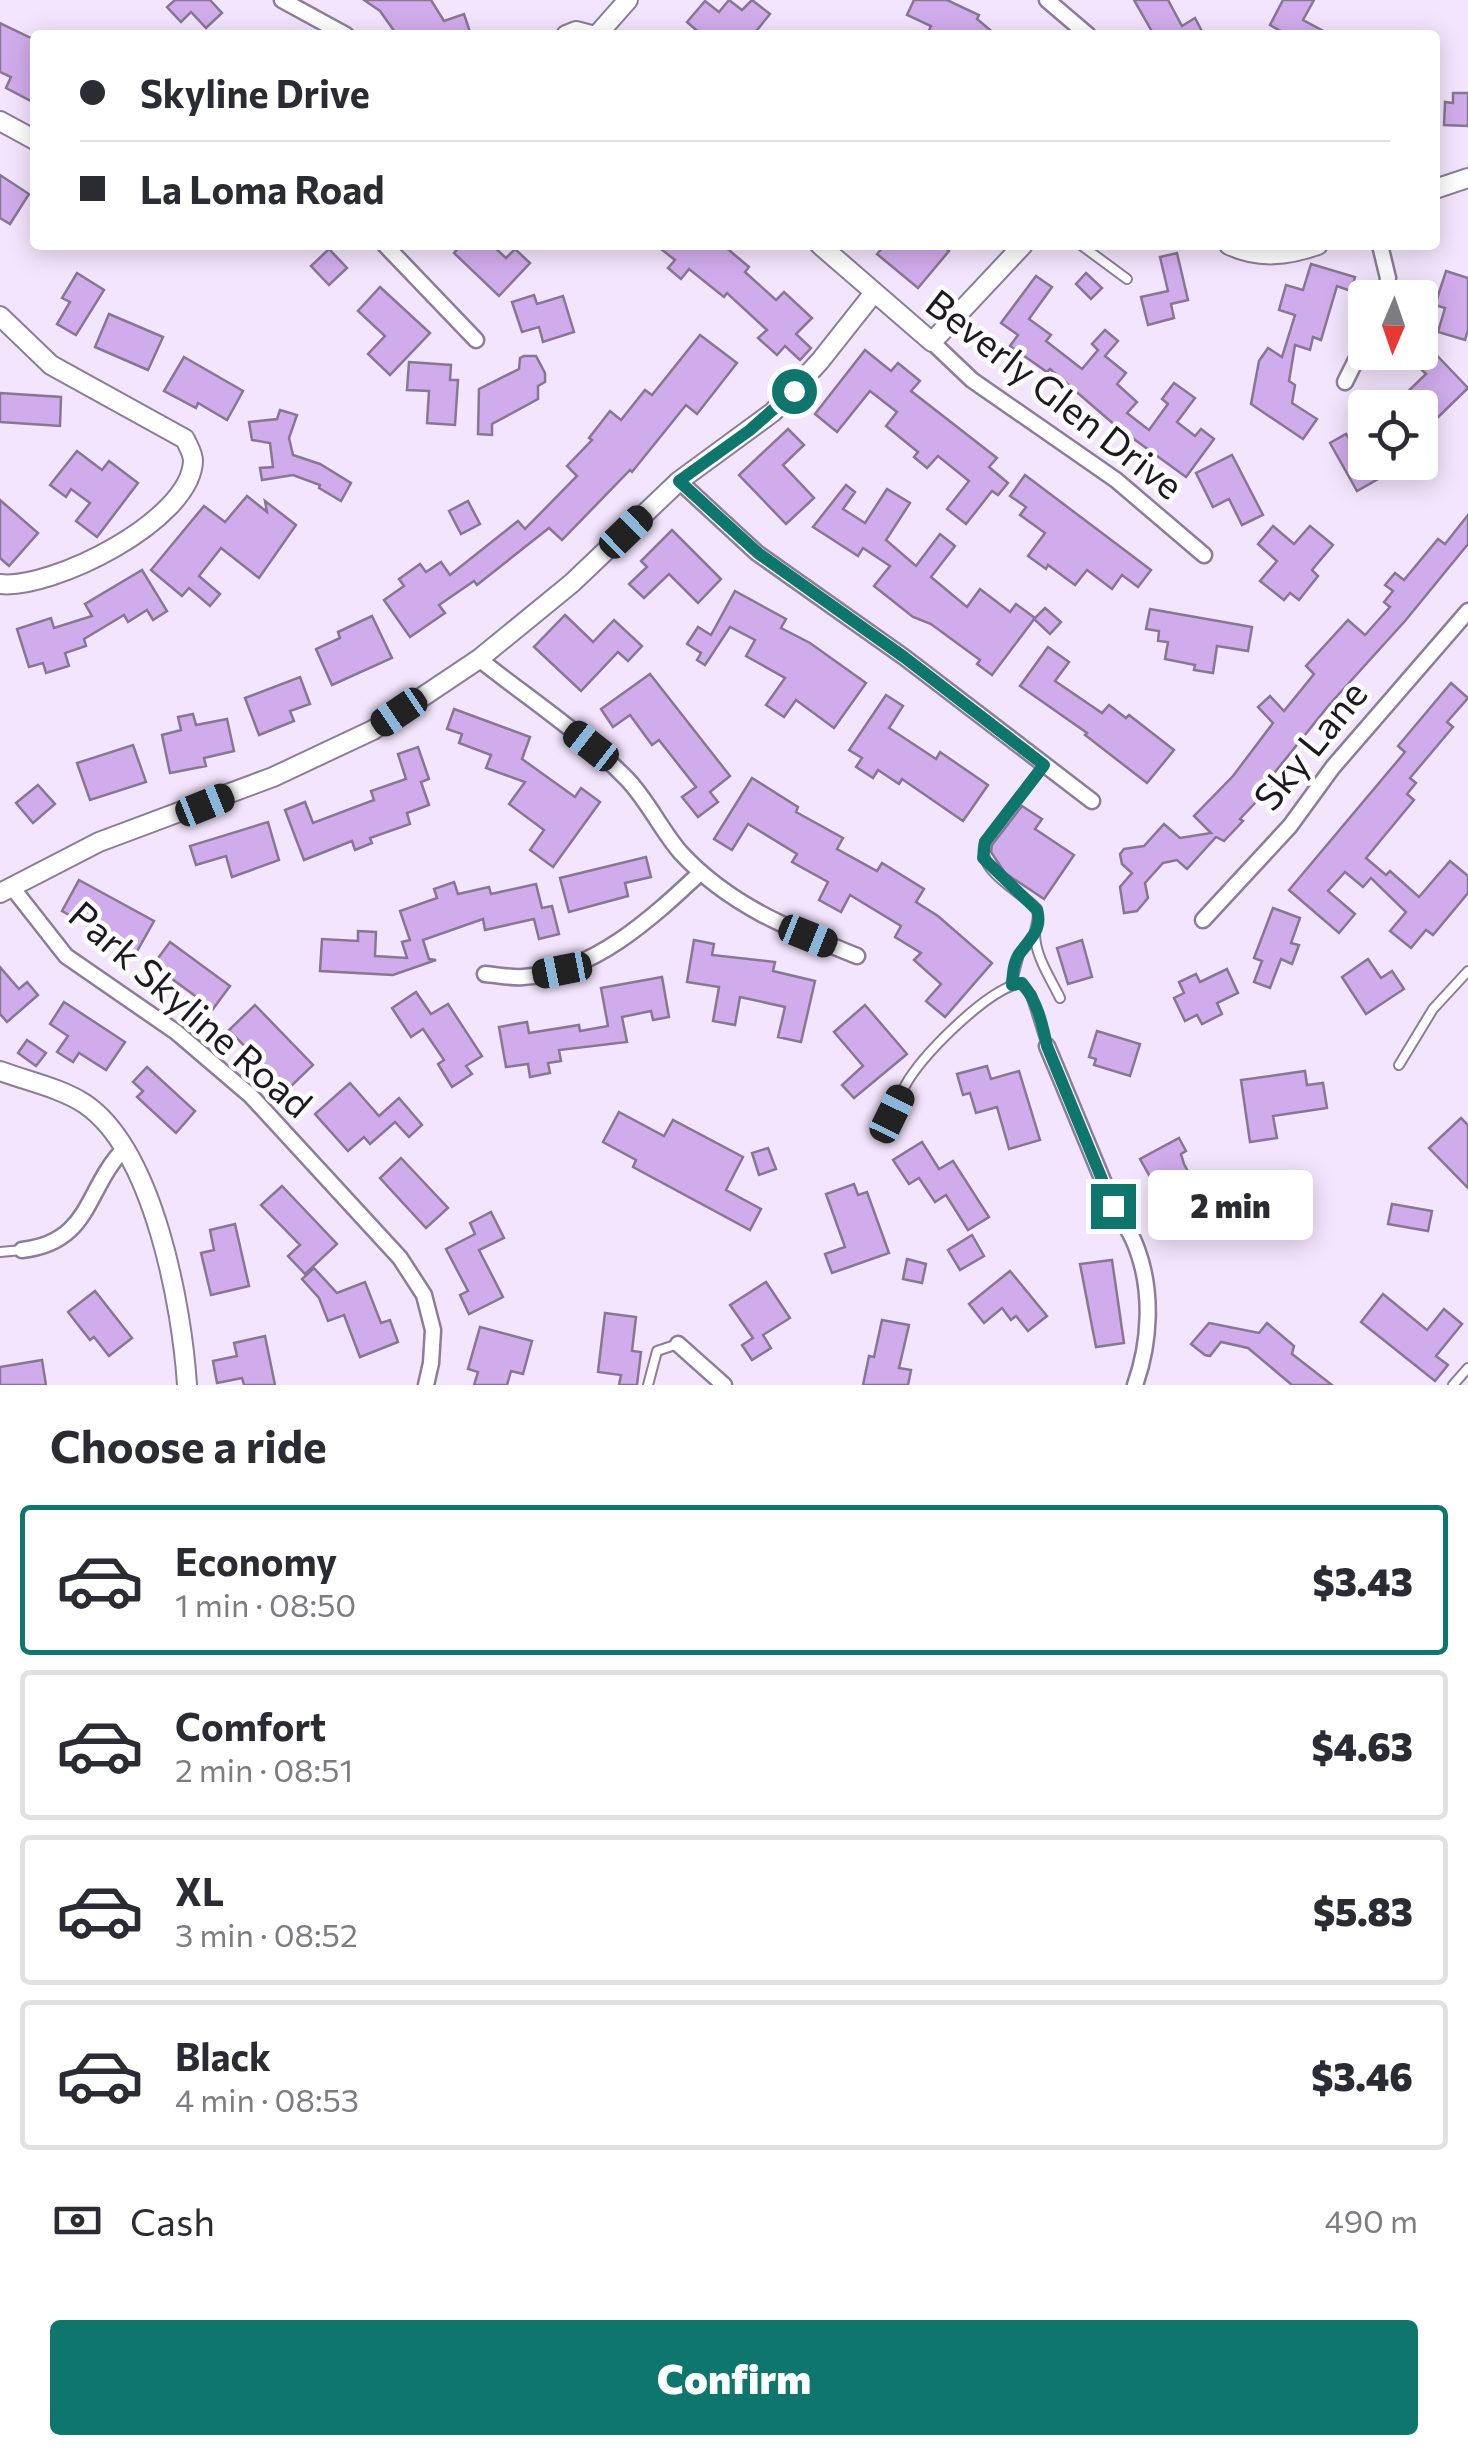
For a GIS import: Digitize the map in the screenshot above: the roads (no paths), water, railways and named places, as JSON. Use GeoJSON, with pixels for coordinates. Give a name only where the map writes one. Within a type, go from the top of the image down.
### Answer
{"type":"FeatureCollection","features":[{"type":"Feature","properties":{"kind":"street"},"geometry":{"type":"LineString","coordinates":[[282,0],[337,30]]}},
{"type":"Feature","properties":{"kind":"street"},"geometry":{"type":"LineString","coordinates":[[599,30],[628,0]]}},
{"type":"Feature","properties":{"kind":"street"},"geometry":{"type":"LineString","coordinates":[[1047,0],[1082,30]]}},
{"type":"Feature","properties":{"kind":"street"},"geometry":{"type":"LineString","coordinates":[[0,121],[30,137]]}},
{"type":"Feature","properties":{"kind":"street"},"geometry":{"type":"LineString","coordinates":[[1440,187],[1468,178]]}},
{"type":"Feature","properties":{"kind":"street"},"geometry":{"type":"LineString","coordinates":[[390,250],[476,340]]}},
{"type":"Feature","properties":{"kind":"street","name":"Beverly Glen Drive"},"geometry":{"type":"LineString","coordinates":[[825,250],[972,380],[1116,480],[1204,555]]}},
{"type":"Feature","properties":{"kind":"street"},"geometry":{"type":"LineString","coordinates":[[932,342],[1018,250]]}},
{"type":"Feature","properties":{"kind":"street"},"geometry":{"type":"LineString","coordinates":[[1242,250],[1271,255],[1294,250]]}},
{"type":"Feature","properties":{"kind":"street"},"geometry":{"type":"LineString","coordinates":[[1381,250],[1388,280]]}},
{"type":"Feature","properties":{"kind":"street"},"geometry":{"type":"LineString","coordinates":[[6,890],[98,842],[273,778],[372,730],[479,658],[572,583],[679,481],[773,412],[873,294]]}},
{"type":"Feature","properties":{"kind":"street"},"geometry":{"type":"LineString","coordinates":[[0,316],[51,365],[185,439],[194,457],[190,473],[169,505],[118,547],[27,584],[0,584]]}},
{"type":"Feature","properties":{"kind":"street"},"geometry":{"type":"LineString","coordinates":[[1346,382],[1352,370]]}},
{"type":"Feature","properties":{"kind":"street"},"geometry":{"type":"LineString","coordinates":[[679,481],[758,553],[904,657],[1092,802]]}},
{"type":"Feature","properties":{"kind":"street","name":"Sky Lane"},"geometry":{"type":"LineString","coordinates":[[1203,920],[1290,826],[1355,740],[1468,611]]}},
{"type":"Feature","properties":{"kind":"street"},"geometry":{"type":"LineString","coordinates":[[479,658],[629,781],[700,873],[763,917],[857,956]]}},
{"type":"Feature","properties":{"kind":"street"},"geometry":{"type":"LineString","coordinates":[[485,974],[522,978],[562,970],[632,931],[700,873]]}},
{"type":"Feature","properties":{"kind":"street","name":"Park Skyline Road"},"geometry":{"type":"LineString","coordinates":[[6,890],[66,956],[176,1032],[252,1096],[400,1258],[424,1295],[433,1330],[426,1385]]}},
{"type":"Feature","properties":{"kind":"street"},"geometry":{"type":"LineString","coordinates":[[1047,1046],[1113,1206],[1137,1248],[1147,1316],[1145,1357],[1136,1385]]}},
{"type":"Feature","properties":{"kind":"street"},"geometry":{"type":"LineString","coordinates":[[0,1071],[85,1104],[125,1148],[153,1213],[172,1281],[187,1385]]}},
{"type":"Feature","properties":{"kind":"street"},"geometry":{"type":"LineString","coordinates":[[22,1250],[46,1246],[69,1233],[125,1148]]}},
{"type":"Feature","properties":{"kind":"street"},"geometry":{"type":"LineString","coordinates":[[678,1344],[724,1385]]}},
{"type":"Feature","properties":{"kind":"lane"},"geometry":{"type":"LineString","coordinates":[[1088,250],[1127,280]]}},
{"type":"Feature","properties":{"kind":"lane"},"geometry":{"type":"LineString","coordinates":[[1012,985],[1019,954],[1035,936],[1040,918],[1037,910],[986,864],[982,851],[1044,765]]}},
{"type":"Feature","properties":{"kind":"lane"},"geometry":{"type":"LineString","coordinates":[[1035,936],[1060,998]]}},
{"type":"Feature","properties":{"kind":"lane"},"geometry":{"type":"LineString","coordinates":[[1400,1065],[1433,1009],[1468,972]]}},
{"type":"Feature","properties":{"kind":"lane"},"geometry":{"type":"LineString","coordinates":[[892,1114],[908,1080],[930,1053],[998,992],[1012,985],[1022,983],[1031,995],[1047,1046]]}},
{"type":"Feature","properties":{"kind":"lane"},"geometry":{"type":"LineString","coordinates":[[0,1252],[22,1250]]}},
{"type":"Feature","properties":{"kind":"lane"},"geometry":{"type":"LineString","coordinates":[[648,1385],[657,1350],[678,1344]]}},
{"type":"Feature","properties":{"kind":"lane"},"geometry":{"type":"LineString","coordinates":[[1454,1385],[1468,1368]]}}]}
